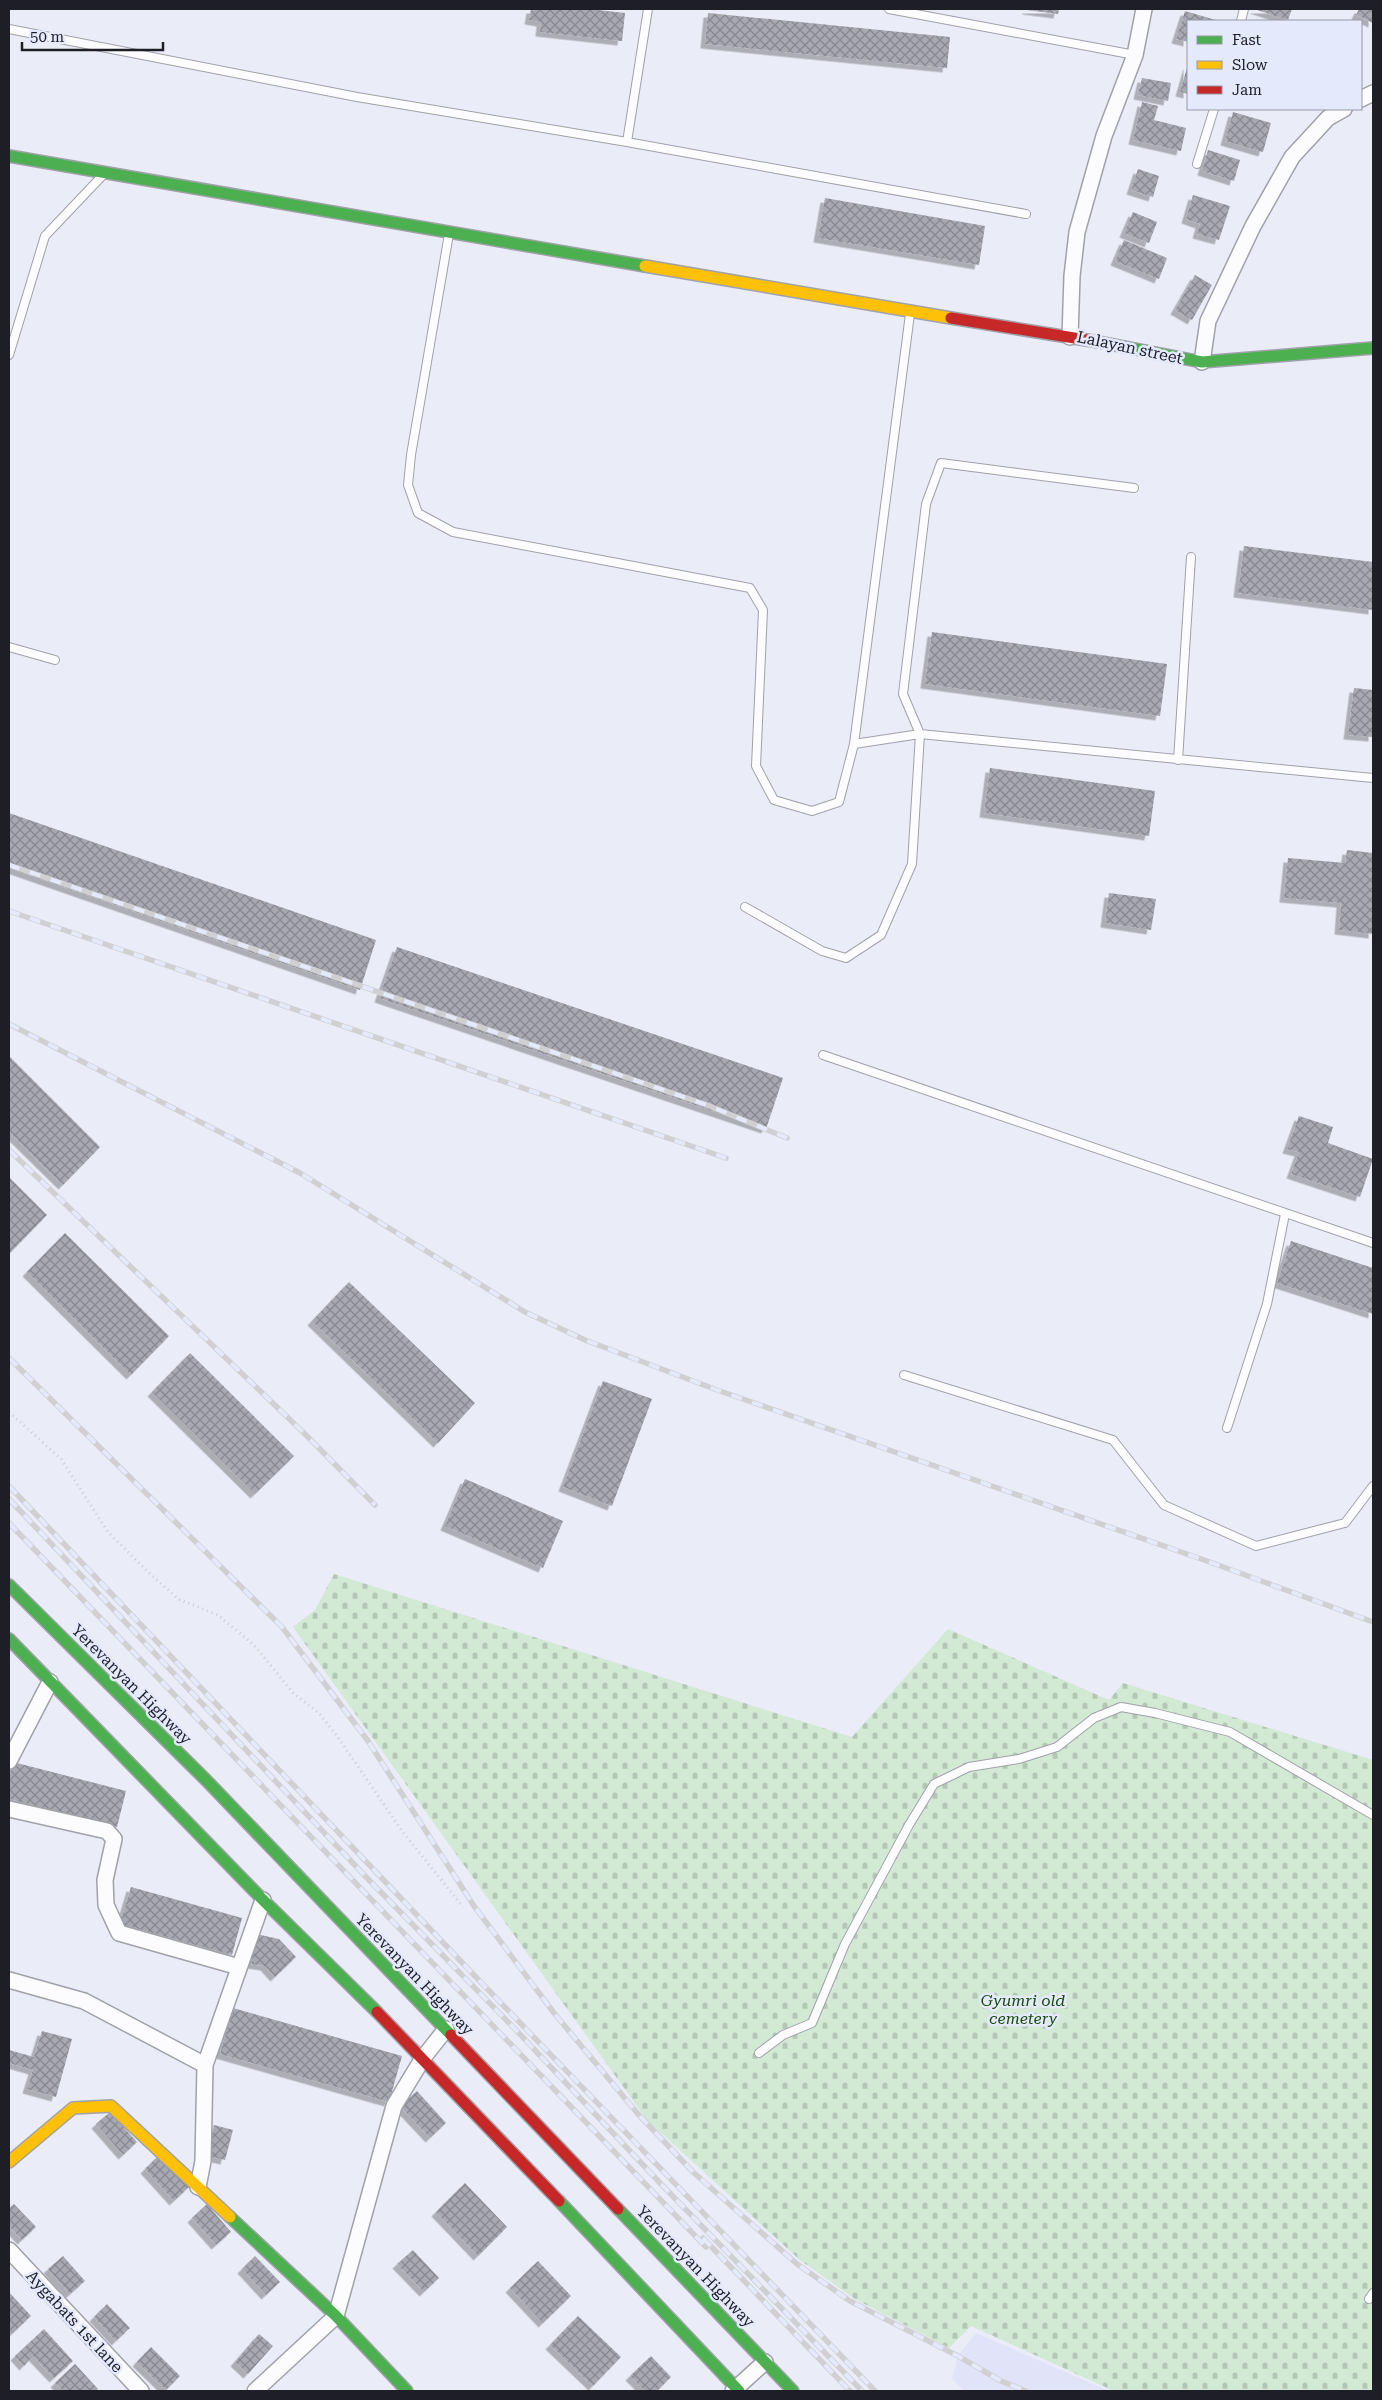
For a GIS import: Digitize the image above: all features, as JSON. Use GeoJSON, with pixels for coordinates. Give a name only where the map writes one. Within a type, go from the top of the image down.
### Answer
{"type":"FeatureCollection","features":[{"type":"Feature","properties":{"kind":"main road"},"geometry":{"type":"LineString","coordinates":[[9,156],[911,312],[1070,337]]}},
{"type":"Feature","properties":{"kind":"main road","name":"Lalayan street"},"geometry":{"type":"LineString","coordinates":[[1070,337],[1202,362],[1373,348]]}},
{"type":"Feature","properties":{"kind":"main road","name":"Yerevanyan Highway"},"geometry":{"type":"LineString","coordinates":[[9,1585],[206,1780],[793,2391]]}},
{"type":"Feature","properties":{"kind":"main road"},"geometry":{"type":"LineString","coordinates":[[9,1639],[262,1900],[423,2058],[736,2390]]}},
{"type":"Feature","properties":{"kind":"main road"},"geometry":{"type":"LineString","coordinates":[[9,2162],[73,2108],[111,2106],[336,2316],[407,2391]]}},
{"type":"Feature","properties":{"kind":"street","name":"Lalayan street"},"geometry":{"type":"LineString","coordinates":[[1070,337],[1072,276],[1077,232],[1104,136],[1135,55],[1144,9]]}},
{"type":"Feature","properties":{"kind":"street"},"geometry":{"type":"LineString","coordinates":[[1362,98],[1373,92]]}},
{"type":"Feature","properties":{"kind":"street"},"geometry":{"type":"LineString","coordinates":[[1202,362],[1208,321],[1252,226],[1292,156],[1328,118],[1342,110]]}},
{"type":"Feature","properties":{"kind":"street"},"geometry":{"type":"LineString","coordinates":[[9,1761],[50,1682]]}},
{"type":"Feature","properties":{"kind":"street"},"geometry":{"type":"LineString","coordinates":[[9,1809],[107,1831],[114,1839],[105,1880],[106,1905],[119,1934],[239,1967]]}},
{"type":"Feature","properties":{"kind":"street"},"geometry":{"type":"LineString","coordinates":[[198,2187],[203,2161],[205,2065],[262,1900]]}},
{"type":"Feature","properties":{"kind":"street"},"geometry":{"type":"LineString","coordinates":[[9,1980],[84,2001],[205,2065]]}},
{"type":"Feature","properties":{"kind":"street"},"geometry":{"type":"LineString","coordinates":[[255,2391],[336,2316],[394,2106],[423,2058],[446,2030]]}},
{"type":"Feature","properties":{"kind":"street","name":"Aygabats 1st lane"},"geometry":{"type":"LineString","coordinates":[[9,2250],[141,2391]]}},
{"type":"Feature","properties":{"kind":"street"},"geometry":{"type":"LineString","coordinates":[[736,2390],[765,2362]]}},
{"type":"Feature","properties":{"kind":"lane"},"geometry":{"type":"LineString","coordinates":[[627,142],[648,9]]}},
{"type":"Feature","properties":{"kind":"lane"},"geometry":{"type":"LineString","coordinates":[[889,9],[1135,55]]}},
{"type":"Feature","properties":{"kind":"lane"},"geometry":{"type":"LineString","coordinates":[[9,29],[357,97],[627,142],[1026,214]]}},
{"type":"Feature","properties":{"kind":"lane"},"geometry":{"type":"LineString","coordinates":[[1196,164],[1214,110]]}},
{"type":"Feature","properties":{"kind":"lane"},"geometry":{"type":"LineString","coordinates":[[9,355],[45,236],[106,172]]}},
{"type":"Feature","properties":{"kind":"lane"},"geometry":{"type":"LineString","coordinates":[[449,232],[411,455],[408,486],[418,513],[453,532],[750,588],[763,610],[756,766],[774,800],[812,811],[838,802],[854,744],[911,312]]}},
{"type":"Feature","properties":{"kind":"lane"},"geometry":{"type":"LineString","coordinates":[[745,907],[822,951],[846,958],[881,935],[912,864],[920,734],[903,694],[926,504],[941,462],[1134,488]]}},
{"type":"Feature","properties":{"kind":"lane"},"geometry":{"type":"LineString","coordinates":[[1178,760],[1191,557]]}},
{"type":"Feature","properties":{"kind":"lane"},"geometry":{"type":"LineString","coordinates":[[9,647],[55,660]]}},
{"type":"Feature","properties":{"kind":"lane"},"geometry":{"type":"LineString","coordinates":[[854,744],[920,734],[1373,778]]}},
{"type":"Feature","properties":{"kind":"lane"},"geometry":{"type":"LineString","coordinates":[[822,1055],[1373,1243]]}},
{"type":"Feature","properties":{"kind":"lane"},"geometry":{"type":"LineString","coordinates":[[1227,1428],[1267,1304],[1285,1214]]}},
{"type":"Feature","properties":{"kind":"lane"},"geometry":{"type":"LineString","coordinates":[[904,1375],[1113,1440],[1164,1505],[1256,1546],[1345,1523],[1373,1486]]}},
{"type":"Feature","properties":{"kind":"lane"},"geometry":{"type":"LineString","coordinates":[[759,2053],[783,2035],[812,2023],[845,1944],[909,1825],[934,1784],[969,1767],[1020,1759],[1057,1747],[1094,1718],[1121,1707],[1155,1713],[1230,1732],[1373,1816]]}},
{"type":"Feature","properties":{"kind":"path"},"geometry":{"type":"LineString","coordinates":[[9,1412],[61,1459],[108,1532],[146,1570],[178,1599],[218,1615],[254,1645],[294,1694],[319,1713],[337,1736],[402,1832],[463,1907]]}},
{"type":"Feature","properties":{"kind":"shaded area"},"geometry":{"type":"Polygon","coordinates":[[[976,2333],[1109,2391],[964,2391],[952,2379],[958,2356],[976,2333]]]}},
{"type":"Feature","properties":{"kind":"green space","name":"Gyumri old cemetery"},"geometry":{"type":"Polygon","coordinates":[[[334,1574],[852,1737],[948,1629],[1109,1700],[1123,1683],[1373,1760],[1373,2391],[1114,2391],[971,2326],[949,2348],[855,2299],[800,2260],[647,2120],[293,1627],[315,1610],[334,1574]]]}},
{"type":"Feature","properties":{"kind":"building"},"geometry":{"type":"Polygon","coordinates":[[[531,9],[588,9],[625,13],[622,41],[540,32],[541,22],[529,20],[531,9]]]}},
{"type":"Feature","properties":{"kind":"building"},"geometry":{"type":"Polygon","coordinates":[[[1027,9],[1059,9],[1058,14],[1027,9]]]}},
{"type":"Feature","properties":{"kind":"building"},"geometry":{"type":"Polygon","coordinates":[[[1254,9],[1292,9],[1288,20],[1254,9]]]}},
{"type":"Feature","properties":{"kind":"building"},"geometry":{"type":"Polygon","coordinates":[[[1359,9],[1373,9],[1373,23],[1356,15],[1359,9]]]}},
{"type":"Feature","properties":{"kind":"building"},"geometry":{"type":"Polygon","coordinates":[[[1185,11],[1216,20],[1187,20],[1187,42],[1176,39],[1185,11]]]}},
{"type":"Feature","properties":{"kind":"building"},"geometry":{"type":"Polygon","coordinates":[[[708,13],[950,37],[947,68],[705,44],[708,13]]]}},
{"type":"Feature","properties":{"kind":"building"},"geometry":{"type":"Polygon","coordinates":[[[1187,68],[1187,94],[1180,92],[1187,68]]]}},
{"type":"Feature","properties":{"kind":"building"},"geometry":{"type":"Polygon","coordinates":[[[1142,78],[1171,83],[1168,101],[1138,95],[1142,78]]]}},
{"type":"Feature","properties":{"kind":"building"},"geometry":{"type":"Polygon","coordinates":[[[1142,102],[1158,106],[1154,120],[1186,128],[1181,151],[1133,140],[1142,102]]]}},
{"type":"Feature","properties":{"kind":"building"},"geometry":{"type":"Polygon","coordinates":[[[1233,112],[1271,123],[1263,152],[1225,141],[1233,112]]]}},
{"type":"Feature","properties":{"kind":"building"},"geometry":{"type":"Polygon","coordinates":[[[1208,150],[1240,160],[1234,181],[1202,171],[1208,150]]]}},
{"type":"Feature","properties":{"kind":"building"},"geometry":{"type":"Polygon","coordinates":[[[1138,169],[1159,176],[1153,197],[1131,190],[1138,169]]]}},
{"type":"Feature","properties":{"kind":"building"},"geometry":{"type":"Polygon","coordinates":[[[1193,195],[1230,206],[1219,240],[1197,234],[1200,224],[1186,219],[1193,195]]]}},
{"type":"Feature","properties":{"kind":"building"},"geometry":{"type":"Polygon","coordinates":[[[825,198],[985,226],[979,265],[818,238],[825,198]]]}},
{"type":"Feature","properties":{"kind":"building"},"geometry":{"type":"Polygon","coordinates":[[[1133,212],[1157,222],[1149,243],[1124,233],[1133,212]]]}},
{"type":"Feature","properties":{"kind":"building"},"geometry":{"type":"Polygon","coordinates":[[[1124,240],[1167,258],[1159,279],[1115,261],[1124,240]]]}},
{"type":"Feature","properties":{"kind":"building"},"geometry":{"type":"Polygon","coordinates":[[[1195,275],[1212,285],[1192,320],[1175,310],[1195,275]]]}},
{"type":"Feature","properties":{"kind":"building"},"geometry":{"type":"Polygon","coordinates":[[[1244,546],[1373,562],[1373,610],[1238,593],[1244,546]]]}},
{"type":"Feature","properties":{"kind":"building"},"geometry":{"type":"Polygon","coordinates":[[[932,632],[1167,664],[1160,716],[925,684],[932,632]]]}},
{"type":"Feature","properties":{"kind":"building"},"geometry":{"type":"Polygon","coordinates":[[[1354,688],[1373,690],[1373,737],[1348,735],[1354,688]]]}},
{"type":"Feature","properties":{"kind":"building"},"geometry":{"type":"Polygon","coordinates":[[[990,768],[1155,791],[1149,836],[984,813],[990,768]]]}},
{"type":"Feature","properties":{"kind":"building"},"geometry":{"type":"Polygon","coordinates":[[[9,813],[376,940],[360,990],[9,868],[9,813]]]}},
{"type":"Feature","properties":{"kind":"building"},"geometry":{"type":"Polygon","coordinates":[[[1347,850],[1373,853],[1373,934],[1339,930],[1341,903],[1284,898],[1288,858],[1345,863],[1347,850]]]}},
{"type":"Feature","properties":{"kind":"building"},"geometry":{"type":"Polygon","coordinates":[[[1109,893],[1156,899],[1151,930],[1105,923],[1109,893]]]}},
{"type":"Feature","properties":{"kind":"building"},"geometry":{"type":"Polygon","coordinates":[[[397,947],[783,1078],[766,1129],[379,998],[397,947]]]}},
{"type":"Feature","properties":{"kind":"building"},"geometry":{"type":"Polygon","coordinates":[[[9,1056],[100,1147],[63,1185],[9,1132],[9,1056]]]}},
{"type":"Feature","properties":{"kind":"building"},"geometry":{"type":"Polygon","coordinates":[[[1299,1116],[1333,1127],[1328,1143],[1373,1159],[1360,1197],[1291,1174],[1299,1152],[1287,1149],[1299,1116]]]}},
{"type":"Feature","properties":{"kind":"building"},"geometry":{"type":"Polygon","coordinates":[[[9,1177],[47,1215],[9,1254],[9,1177]]]}},
{"type":"Feature","properties":{"kind":"building"},"geometry":{"type":"Polygon","coordinates":[[[65,1233],[169,1336],[131,1375],[27,1272],[65,1233]]]}},
{"type":"Feature","properties":{"kind":"building"},"geometry":{"type":"Polygon","coordinates":[[[1291,1241],[1373,1268],[1373,1314],[1277,1283],[1291,1241]]]}},
{"type":"Feature","properties":{"kind":"building"},"geometry":{"type":"Polygon","coordinates":[[[349,1282],[475,1403],[438,1443],[312,1321],[349,1282]]]}},
{"type":"Feature","properties":{"kind":"building"},"geometry":{"type":"Polygon","coordinates":[[[190,1353],[294,1456],[255,1494],[152,1392],[190,1353]]]}},
{"type":"Feature","properties":{"kind":"building"},"geometry":{"type":"Polygon","coordinates":[[[603,1381],[652,1399],[612,1506],[563,1487],[603,1381]]]}},
{"type":"Feature","properties":{"kind":"building"},"geometry":{"type":"Polygon","coordinates":[[[465,1479],[563,1521],[543,1568],[445,1526],[465,1479]]]}},
{"type":"Feature","properties":{"kind":"building"},"geometry":{"type":"Polygon","coordinates":[[[13,1762],[126,1791],[117,1827],[9,1799],[9,1778],[13,1762]]]}},
{"type":"Feature","properties":{"kind":"building"},"geometry":{"type":"Polygon","coordinates":[[[131,1887],[242,1918],[232,1955],[120,1924],[131,1887]]]}},
{"type":"Feature","properties":{"kind":"building"},"geometry":{"type":"Polygon","coordinates":[[[256,1934],[279,1939],[296,1957],[275,1977],[265,1966],[251,1964],[256,1934]]]}},
{"type":"Feature","properties":{"kind":"building"},"geometry":{"type":"Polygon","coordinates":[[[233,2008],[402,2056],[389,2102],[220,2054],[233,2008]]]}},
{"type":"Feature","properties":{"kind":"building"},"geometry":{"type":"Polygon","coordinates":[[[42,2031],[72,2039],[56,2097],[27,2089],[33,2070],[9,2063],[9,2050],[34,2057],[42,2031]]]}},
{"type":"Feature","properties":{"kind":"building"},"geometry":{"type":"Polygon","coordinates":[[[417,2091],[446,2123],[430,2138],[400,2106],[417,2091]]]}},
{"type":"Feature","properties":{"kind":"building"},"geometry":{"type":"Polygon","coordinates":[[[110,2112],[137,2142],[123,2155],[96,2124],[110,2112]]]}},
{"type":"Feature","properties":{"kind":"building"},"geometry":{"type":"Polygon","coordinates":[[[214,2125],[233,2130],[225,2160],[207,2156],[214,2125]]]}},
{"type":"Feature","properties":{"kind":"building"},"geometry":{"type":"Polygon","coordinates":[[[159,2155],[189,2187],[174,2201],[145,2169],[159,2155]]]}},
{"type":"Feature","properties":{"kind":"building"},"geometry":{"type":"Polygon","coordinates":[[[465,2183],[507,2227],[478,2256],[436,2212],[465,2183]]]}},
{"type":"Feature","properties":{"kind":"building"},"geometry":{"type":"Polygon","coordinates":[[[14,2204],[36,2227],[22,2240],[9,2226],[9,2208],[14,2204]]]}},
{"type":"Feature","properties":{"kind":"building"},"geometry":{"type":"Polygon","coordinates":[[[207,2204],[231,2232],[216,2245],[192,2218],[207,2204]]]}},
{"type":"Feature","properties":{"kind":"building"},"geometry":{"type":"Polygon","coordinates":[[[413,2250],[439,2278],[424,2292],[397,2264],[413,2250]]]}},
{"type":"Feature","properties":{"kind":"building"},"geometry":{"type":"Polygon","coordinates":[[[63,2256],[85,2281],[70,2294],[48,2269],[63,2256]]]}},
{"type":"Feature","properties":{"kind":"building"},"geometry":{"type":"Polygon","coordinates":[[[255,2256],[280,2282],[266,2295],[242,2269],[255,2256]]]}},
{"type":"Feature","properties":{"kind":"building"},"geometry":{"type":"Polygon","coordinates":[[[538,2261],[571,2296],[543,2323],[510,2288],[538,2261]]]}},
{"type":"Feature","properties":{"kind":"building"},"geometry":{"type":"Polygon","coordinates":[[[9,2292],[31,2316],[13,2333],[9,2329],[9,2292]]]}},
{"type":"Feature","properties":{"kind":"building"},"geometry":{"type":"Polygon","coordinates":[[[107,2304],[130,2328],[116,2341],[94,2317],[107,2304]]]}},
{"type":"Feature","properties":{"kind":"building"},"geometry":{"type":"Polygon","coordinates":[[[578,2316],[621,2357],[593,2386],[550,2345],[578,2316]]]}},
{"type":"Feature","properties":{"kind":"building"},"geometry":{"type":"Polygon","coordinates":[[[44,2329],[73,2361],[54,2378],[33,2356],[24,2366],[15,2356],[44,2329]]]}},
{"type":"Feature","properties":{"kind":"building"},"geometry":{"type":"Polygon","coordinates":[[[259,2334],[273,2346],[248,2374],[235,2362],[259,2334]]]}},
{"type":"Feature","properties":{"kind":"building"},"geometry":{"type":"Polygon","coordinates":[[[151,2347],[180,2376],[166,2390],[137,2362],[151,2347]]]}},
{"type":"Feature","properties":{"kind":"building"},"geometry":{"type":"Polygon","coordinates":[[[651,2356],[671,2377],[657,2391],[645,2391],[630,2376],[651,2356]]]}},
{"type":"Feature","properties":{"kind":"building"},"geometry":{"type":"Polygon","coordinates":[[[75,2364],[98,2389],[96,2391],[63,2391],[55,2383],[75,2364]]]}},
{"type":"Feature","properties":{"kind":"railway"},"geometry":{"type":"LineString","coordinates":[[9,865],[707,1105],[787,1138]]}},
{"type":"Feature","properties":{"kind":"railway"},"geometry":{"type":"LineString","coordinates":[[9,911],[726,1158]]}},
{"type":"Feature","properties":{"kind":"railway"},"geometry":{"type":"LineString","coordinates":[[9,1024],[300,1173],[525,1312],[585,1340],[717,1390],[1207,1561],[1373,1622]]}},
{"type":"Feature","properties":{"kind":"railway"},"geometry":{"type":"LineString","coordinates":[[9,1150],[305,1434],[375,1505]]}},
{"type":"Feature","properties":{"kind":"railway"},"geometry":{"type":"LineString","coordinates":[[9,1358],[282,1627],[368,1741],[474,1906],[554,2013],[638,2114],[693,2172],[797,2264],[850,2301],[958,2356],[1001,2381],[1026,2391]]}},
{"type":"Feature","properties":{"kind":"railway"},"geometry":{"type":"LineString","coordinates":[[9,1486],[473,1974],[875,2391]]}},
{"type":"Feature","properties":{"kind":"railway"},"geometry":{"type":"LineString","coordinates":[[9,1499],[368,1879],[516,2030],[661,2184],[862,2391]]}},
{"type":"Feature","properties":{"kind":"railway"},"geometry":{"type":"LineString","coordinates":[[9,1523],[706,2247]]}},
{"type":"Feature","properties":{"kind":"railway"},"geometry":{"type":"LineString","coordinates":[[703,2238],[850,2391]]}},
{"type":"Feature","properties":{"kind":"traffic: fast"},"geometry":{"type":"LineString","coordinates":[[9,156],[645,266]]}},
{"type":"Feature","properties":{"kind":"traffic: fast"},"geometry":{"type":"LineString","coordinates":[[1099,342],[1202,362],[1373,348]]}},
{"type":"Feature","properties":{"kind":"traffic: fast"},"geometry":{"type":"LineString","coordinates":[[9,1585],[206,1780],[451,2035]]}},
{"type":"Feature","properties":{"kind":"traffic: fast"},"geometry":{"type":"LineString","coordinates":[[9,1639],[263,1900],[377,2012]]}},
{"type":"Feature","properties":{"kind":"traffic: fast"},"geometry":{"type":"LineString","coordinates":[[559,2201],[739,2391]]}},
{"type":"Feature","properties":{"kind":"traffic: fast"},"geometry":{"type":"LineString","coordinates":[[618,2209],[793,2391]]}},
{"type":"Feature","properties":{"kind":"traffic: fast"},"geometry":{"type":"LineString","coordinates":[[230,2217],[336,2316],[407,2391]]}},
{"type":"Feature","properties":{"kind":"traffic: slow"},"geometry":{"type":"LineString","coordinates":[[645,266],[951,318]]}},
{"type":"Feature","properties":{"kind":"traffic: slow"},"geometry":{"type":"LineString","coordinates":[[9,2162],[73,2108],[111,2106],[230,2217]]}},
{"type":"Feature","properties":{"kind":"traffic: jam"},"geometry":{"type":"LineString","coordinates":[[951,318],[1099,342]]}},
{"type":"Feature","properties":{"kind":"traffic: jam"},"geometry":{"type":"LineString","coordinates":[[377,2012],[559,2201]]}},
{"type":"Feature","properties":{"kind":"traffic: jam"},"geometry":{"type":"LineString","coordinates":[[451,2035],[618,2209]]}}]}
